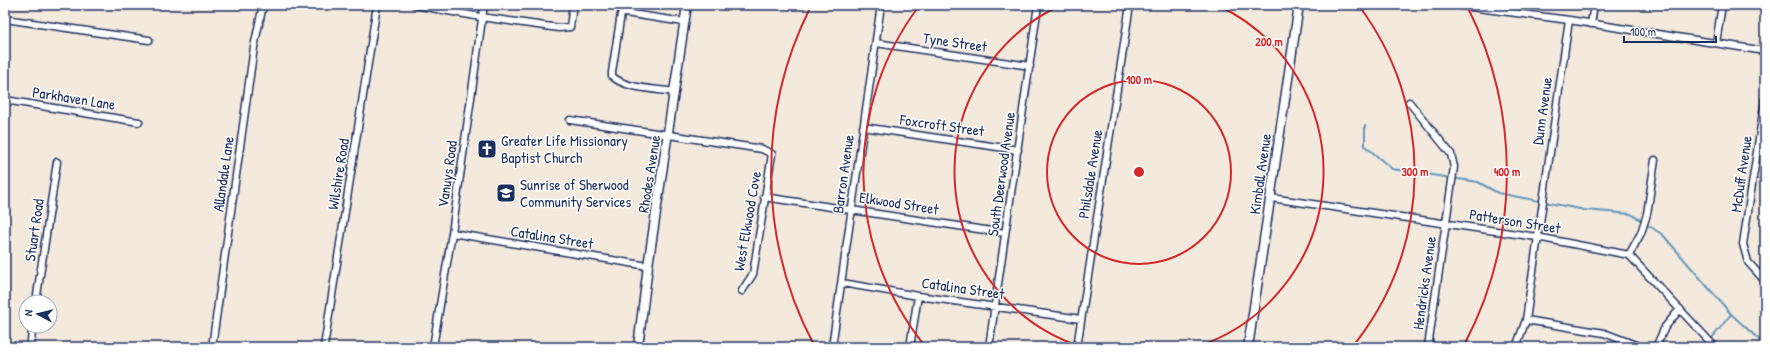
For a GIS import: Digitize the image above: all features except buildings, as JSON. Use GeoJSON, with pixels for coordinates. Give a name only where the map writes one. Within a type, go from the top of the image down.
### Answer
{"type":"FeatureCollection","features":[{"type":"Feature","properties":{"kind":"main road","name":"Rhodes Avenue"},"geometry":{"type":"LineString","coordinates":[[638,347],[648,266],[669,135],[687,5]]}},
{"type":"Feature","properties":{"kind":"main road","name":"Kimball Avenue"},"geometry":{"type":"LineString","coordinates":[[1248,347],[1299,5]]}},
{"type":"Feature","properties":{"kind":"street","name":"Allandale Lane"},"geometry":{"type":"LineString","coordinates":[[212,347],[254,47],[263,5]]}},
{"type":"Feature","properties":{"kind":"street","name":"Wilshire Road"},"geometry":{"type":"LineString","coordinates":[[324,347],[377,5]]}},
{"type":"Feature","properties":{"kind":"street"},"geometry":{"type":"LineString","coordinates":[[415,5],[481,17],[559,28],[570,27],[573,5]]}},
{"type":"Feature","properties":{"kind":"street","name":"Vanuys Road"},"geometry":{"type":"LineString","coordinates":[[433,347],[452,233],[481,17],[484,5]]}},
{"type":"Feature","properties":{"kind":"street","name":"Barron Avenue"},"geometry":{"type":"LineString","coordinates":[[832,347],[881,5]]}},
{"type":"Feature","properties":{"kind":"street","name":"South Deerwood Avenue"},"geometry":{"type":"LineString","coordinates":[[989,347],[1038,5]]}},
{"type":"Feature","properties":{"kind":"street","name":"Philsdale Avenue"},"geometry":{"type":"LineString","coordinates":[[1076,347],[1130,5]]}},
{"type":"Feature","properties":{"kind":"street"},"geometry":{"type":"LineString","coordinates":[[1455,5],[1569,20],[1765,51]]}},
{"type":"Feature","properties":{"kind":"street"},"geometry":{"type":"LineString","coordinates":[[1591,24],[1594,5]]}},
{"type":"Feature","properties":{"kind":"street"},"geometry":{"type":"LineString","coordinates":[[1716,44],[1722,5]]}},
{"type":"Feature","properties":{"kind":"street"},"geometry":{"type":"LineString","coordinates":[[675,92],[636,87],[615,79],[611,75],[621,14],[625,13],[684,22]]}},
{"type":"Feature","properties":{"kind":"street"},"geometry":{"type":"LineString","coordinates":[[5,19],[149,40]]}},
{"type":"Feature","properties":{"kind":"street","name":"Dunn Avenue"},"geometry":{"type":"LineString","coordinates":[[1516,347],[1526,320],[1569,20]]}},
{"type":"Feature","properties":{"kind":"street","name":"Tyne Street"},"geometry":{"type":"LineString","coordinates":[[876,43],[1030,66]]}},
{"type":"Feature","properties":{"kind":"street","name":"McDuff Avenue"},"geometry":{"type":"LineString","coordinates":[[1765,99],[1743,244],[1748,262],[1765,281]]}},
{"type":"Feature","properties":{"kind":"street","name":"Parkhaven Lane"},"geometry":{"type":"LineString","coordinates":[[5,100],[139,122]]}},
{"type":"Feature","properties":{"kind":"street","name":"Hendricks Avenue"},"geometry":{"type":"LineString","coordinates":[[1409,102],[1451,154],[1454,166],[1428,347]]}},
{"type":"Feature","properties":{"kind":"street"},"geometry":{"type":"LineString","coordinates":[[570,120],[669,135]]}},
{"type":"Feature","properties":{"kind":"street","name":"Foxcroft Street"},"geometry":{"type":"LineString","coordinates":[[863,127],[1018,150]]}},
{"type":"Feature","properties":{"kind":"street","name":"West Elkwood Cove"},"geometry":{"type":"LineString","coordinates":[[669,135],[762,149],[772,154],[753,274],[742,291]]}},
{"type":"Feature","properties":{"kind":"street"},"geometry":{"type":"LineString","coordinates":[[1655,160],[1647,214],[1641,233],[1629,255],[1715,347]]}},
{"type":"Feature","properties":{"kind":"street","name":"Stuart Road"},"geometry":{"type":"LineString","coordinates":[[37,294],[57,162]]}},
{"type":"Feature","properties":{"kind":"street","name":"Elkwood Street"},"geometry":{"type":"LineString","coordinates":[[764,197],[1005,233]]}},
{"type":"Feature","properties":{"kind":"street","name":"Patterson Street"},"geometry":{"type":"LineString","coordinates":[[1271,198],[1537,237],[1629,255]]}},
{"type":"Feature","properties":{"kind":"street","name":"Catalina Street"},"geometry":{"type":"LineString","coordinates":[[452,233],[648,266]]}},
{"type":"Feature","properties":{"kind":"street","name":"Catalina Street"},"geometry":{"type":"LineString","coordinates":[[842,283],[918,296],[1081,319]]}},
{"type":"Feature","properties":{"kind":"street"},"geometry":{"type":"LineString","coordinates":[[910,347],[918,296]]}},
{"type":"Feature","properties":{"kind":"street"},"geometry":{"type":"LineString","coordinates":[[1656,347],[1665,327],[1680,309]]}},
{"type":"Feature","properties":{"kind":"street"},"geometry":{"type":"LineString","coordinates":[[1526,320],[1604,333],[1641,347]]}},
{"type":"Feature","properties":{"kind":"street"},"geometry":{"type":"LineString","coordinates":[[30,347],[32,334]]}},
{"type":"Feature","properties":{"kind":"waterway"},"geometry":{"type":"LineString","coordinates":[[1365,126],[1365,146],[1392,169],[1478,182],[1498,193],[1585,210],[1631,214],[1663,235],[1731,314]]}},
{"type":"Feature","properties":{"kind":"waterway"},"geometry":{"type":"LineString","coordinates":[[1705,347],[1731,314],[1765,345]]}},
{"type":"Feature","properties":{"kind":"place","name":"Greater Life Missionary Baptist Church"},"geometry":{"type":"Point","coordinates":[487,149]}},
{"type":"Feature","properties":{"kind":"place","name":"Sunrise of Sherwood Community Services"},"geometry":{"type":"Point","coordinates":[506,193]}}]}
